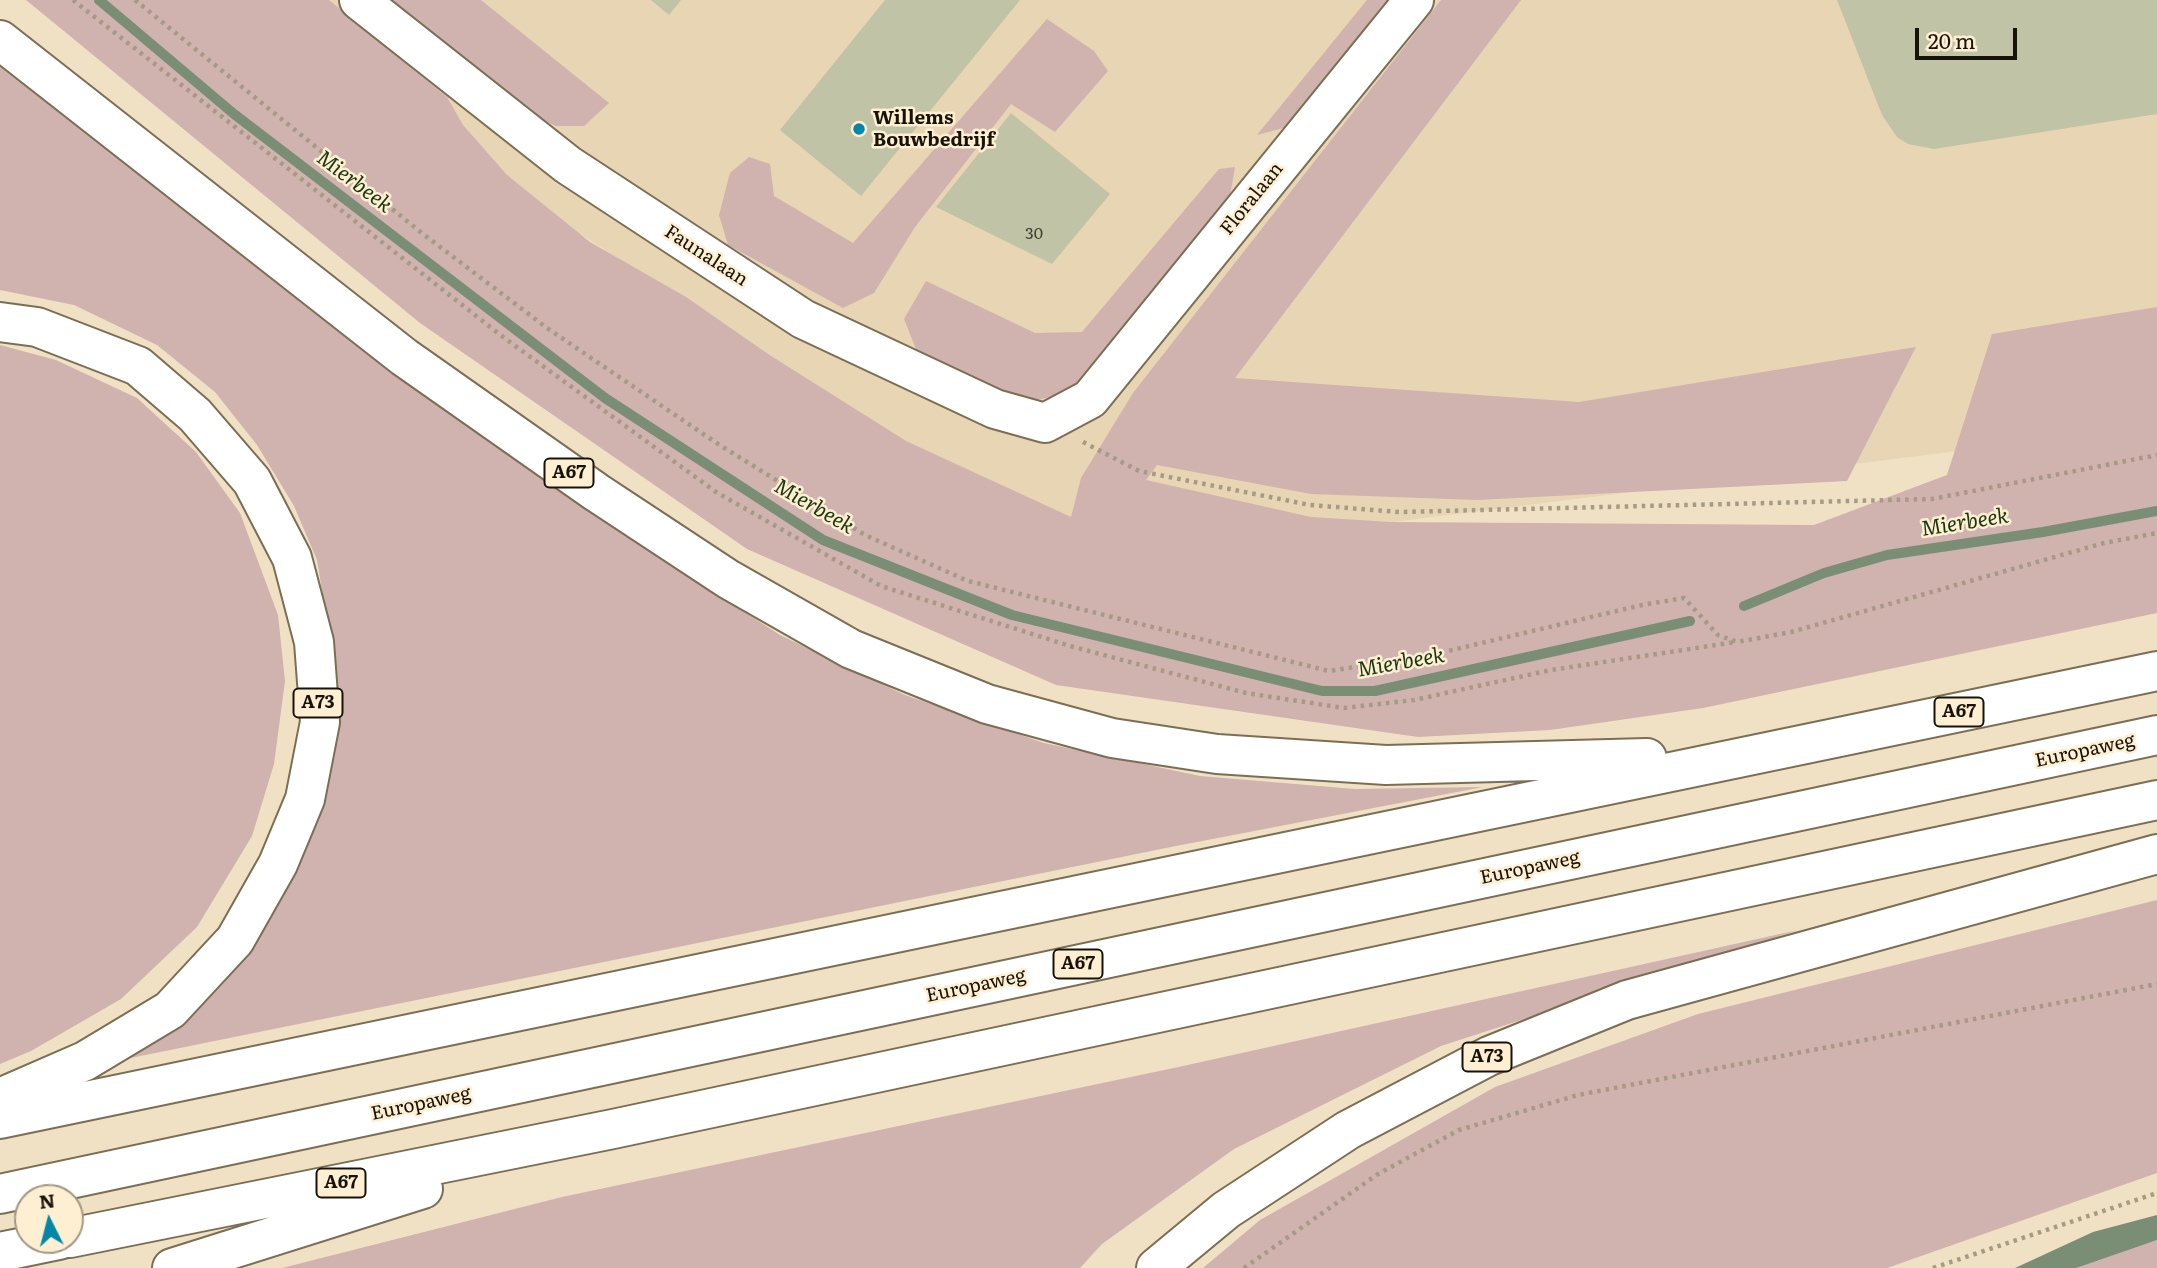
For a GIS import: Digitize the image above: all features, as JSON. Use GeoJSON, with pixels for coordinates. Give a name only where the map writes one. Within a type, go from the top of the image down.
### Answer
{"type":"FeatureCollection","features":[{"type":"Feature","properties":{"kind":"main road","name":"Faunalaan"},"geometry":{"type":"LineString","coordinates":[[359,0],[568,165],[803,319],[995,409],[1045,423]]}},
{"type":"Feature","properties":{"kind":"main road","name":"Floralaan"},"geometry":{"type":"LineString","coordinates":[[1045,423],[1090,399],[1414,0]]}},
{"type":"Feature","properties":{"kind":"main road","name":"A67"},"geometry":{"type":"LineString","coordinates":[[0,40],[404,357],[596,492],[728,579],[851,649],[962,694],[987,704],[1112,738],[1217,754],[1386,765],[1532,763],[1761,753]]}},
{"type":"Feature","properties":{"kind":"main road","name":"A73"},"geometry":{"type":"LineString","coordinates":[[0,322],[37,327],[138,366],[195,415],[252,481],[292,558],[314,642],[320,722],[305,799],[278,864],[235,940],[170,1010],[85,1061],[0,1098]]}},
{"type":"Feature","properties":{"kind":"main road","name":"A67"},"geometry":{"type":"LineString","coordinates":[[0,1119],[2157,671]]}},
{"type":"Feature","properties":{"kind":"main road","name":"Europaweg"},"geometry":{"type":"LineString","coordinates":[[0,1194],[2157,735]]}},
{"type":"Feature","properties":{"kind":"main road","name":"A67"},"geometry":{"type":"LineString","coordinates":[[84,1235],[613,1129],[2157,800]]}},
{"type":"Feature","properties":{"kind":"main road","name":"A73"},"geometry":{"type":"LineString","coordinates":[[1156,1268],[1226,1210],[1348,1130],[1489,1056],[1628,1000],[2157,854]]}},
{"type":"Feature","properties":{"kind":"main road","name":"A67"},"geometry":{"type":"LineString","coordinates":[[172,1268],[613,1129]]}},
{"type":"Feature","properties":{"kind":"path"},"geometry":{"type":"LineString","coordinates":[[73,0],[525,353],[716,492],[881,586],[1070,646],[1246,693],[1344,708],[1414,700],[1551,670],[1791,632],[2104,543],[2157,533]]}},
{"type":"Feature","properties":{"kind":"path"},"geometry":{"type":"LineString","coordinates":[[135,0],[423,234],[547,328],[718,444],[865,535],[968,581],[1329,671],[1431,655],[1642,605],[1685,598],[1718,635],[1737,642]]}},
{"type":"Feature","properties":{"kind":"path"},"geometry":{"type":"LineString","coordinates":[[1045,423],[1139,471],[1310,505],[1399,512],[1932,499],[2157,455]]}},
{"type":"Feature","properties":{"kind":"path"},"geometry":{"type":"LineString","coordinates":[[1244,1268],[1378,1174],[1459,1130],[1578,1095],[2157,984]]}},
{"type":"Feature","properties":{"kind":"path"},"geometry":{"type":"LineString","coordinates":[[1933,1268],[2157,1193]]}},
{"type":"Feature","properties":{"kind":"shaded area"},"geometry":{"type":"Polygon","coordinates":[[[26,0],[329,0],[447,97],[463,125],[507,175],[590,242],[686,297],[768,354],[906,441],[1071,517],[1081,478],[1133,393],[1441,0],[1521,0],[1235,378],[1579,402],[1916,347],[1847,481],[1477,500],[1311,494],[1157,465],[1146,480],[1311,517],[1390,522],[1814,525],[1947,475],[1992,334],[2157,307],[2157,613],[1703,708],[1550,730],[1418,737],[1056,685],[747,549],[420,323],[26,0]]]}},
{"type":"Feature","properties":{"kind":"shaded area"},"geometry":{"type":"Polygon","coordinates":[[[229,0],[2157,0],[2157,426],[1074,562],[229,0]]]}},
{"type":"Feature","properties":{"kind":"shaded area"},"geometry":{"type":"Polygon","coordinates":[[[392,0],[481,0],[609,103],[584,126],[556,126],[521,111],[392,0]]]}},
{"type":"Feature","properties":{"kind":"shaded area"},"geometry":{"type":"Polygon","coordinates":[[[1367,0],[1398,0],[1291,126],[1257,135],[1367,0]]]}},
{"type":"Feature","properties":{"kind":"shaded area"},"geometry":{"type":"Polygon","coordinates":[[[1047,19],[1094,51],[1108,71],[1055,132],[1011,104],[915,227],[874,293],[843,308],[728,245],[719,215],[730,173],[749,157],[770,164],[774,196],[853,243],[1047,19]]]}},
{"type":"Feature","properties":{"kind":"shaded area"},"geometry":{"type":"Polygon","coordinates":[[[0,56],[410,382],[624,534],[780,635],[905,695],[1044,743],[1200,776],[1355,789],[1483,787],[1171,847],[111,1062],[233,967],[285,892],[313,821],[331,645],[317,560],[294,506],[257,445],[215,392],[157,345],[74,305],[0,290],[0,56]]]}},
{"type":"Feature","properties":{"kind":"shaded area"},"geometry":{"type":"Polygon","coordinates":[[[1235,167],[1228,207],[1074,392],[1032,401],[920,359],[904,319],[926,281],[1035,333],[1082,332],[1219,169],[1235,167]]]}},
{"type":"Feature","properties":{"kind":"shaded area"},"geometry":{"type":"Polygon","coordinates":[[[0,345],[56,360],[137,398],[196,452],[240,513],[278,615],[285,681],[274,764],[252,836],[197,927],[121,999],[31,1051],[0,1064],[0,345]]]}},
{"type":"Feature","properties":{"kind":"shaded area"},"geometry":{"type":"Polygon","coordinates":[[[2157,900],[2157,1173],[1887,1268],[1203,1268],[1260,1220],[1495,1087],[1698,1014],[2157,900]]]}},
{"type":"Feature","properties":{"kind":"shaded area"},"geometry":{"type":"Polygon","coordinates":[[[1798,930],[1441,1046],[1234,1149],[1102,1244],[1080,1268],[282,1268],[562,1197],[1183,1066],[1798,930]]]}},
{"type":"Feature","properties":{"kind":"shaded area"},"geometry":{"type":"Polygon","coordinates":[[[2157,1215],[2157,1240],[2076,1268],[2015,1268],[2093,1232],[2157,1215]]]}},
{"type":"Feature","properties":{"kind":"shaded area"},"geometry":{"type":"Polygon","coordinates":[[[2157,1240],[2157,1268],[2076,1268],[2101,1257],[2157,1240]]]}},
{"type":"Feature","properties":{"kind":"building"},"geometry":{"type":"Polygon","coordinates":[[[651,0],[681,0],[669,15],[651,0]]]}},
{"type":"Feature","properties":{"kind":"building"},"geometry":{"type":"Polygon","coordinates":[[[885,0],[1020,0],[861,196],[780,130],[885,0]]]}},
{"type":"Feature","properties":{"kind":"building"},"geometry":{"type":"Polygon","coordinates":[[[1837,0],[2157,0],[2157,114],[1934,149],[1908,144],[1897,137],[1882,115],[1837,0]]]}},
{"type":"Feature","properties":{"kind":"building"},"geometry":{"type":"Polygon","coordinates":[[[1011,113],[1110,194],[1052,264],[936,207],[1011,113]]]}},
{"type":"Feature","properties":{"kind":"waterway","name":"Mierbeek"},"geometry":{"type":"LineString","coordinates":[[99,0],[234,114],[605,398],[823,540],[1012,615],[1322,691],[1375,691],[1690,621]]}},
{"type":"Feature","properties":{"kind":"waterway","name":"Mierbeek"},"geometry":{"type":"LineString","coordinates":[[1744,606],[1824,573],[1887,555],[2043,532],[2157,511]]}},
{"type":"Feature","properties":{"kind":"place","name":"Willems Bouwbedrijf"},"geometry":{"type":"Point","coordinates":[859,129]}}]}
